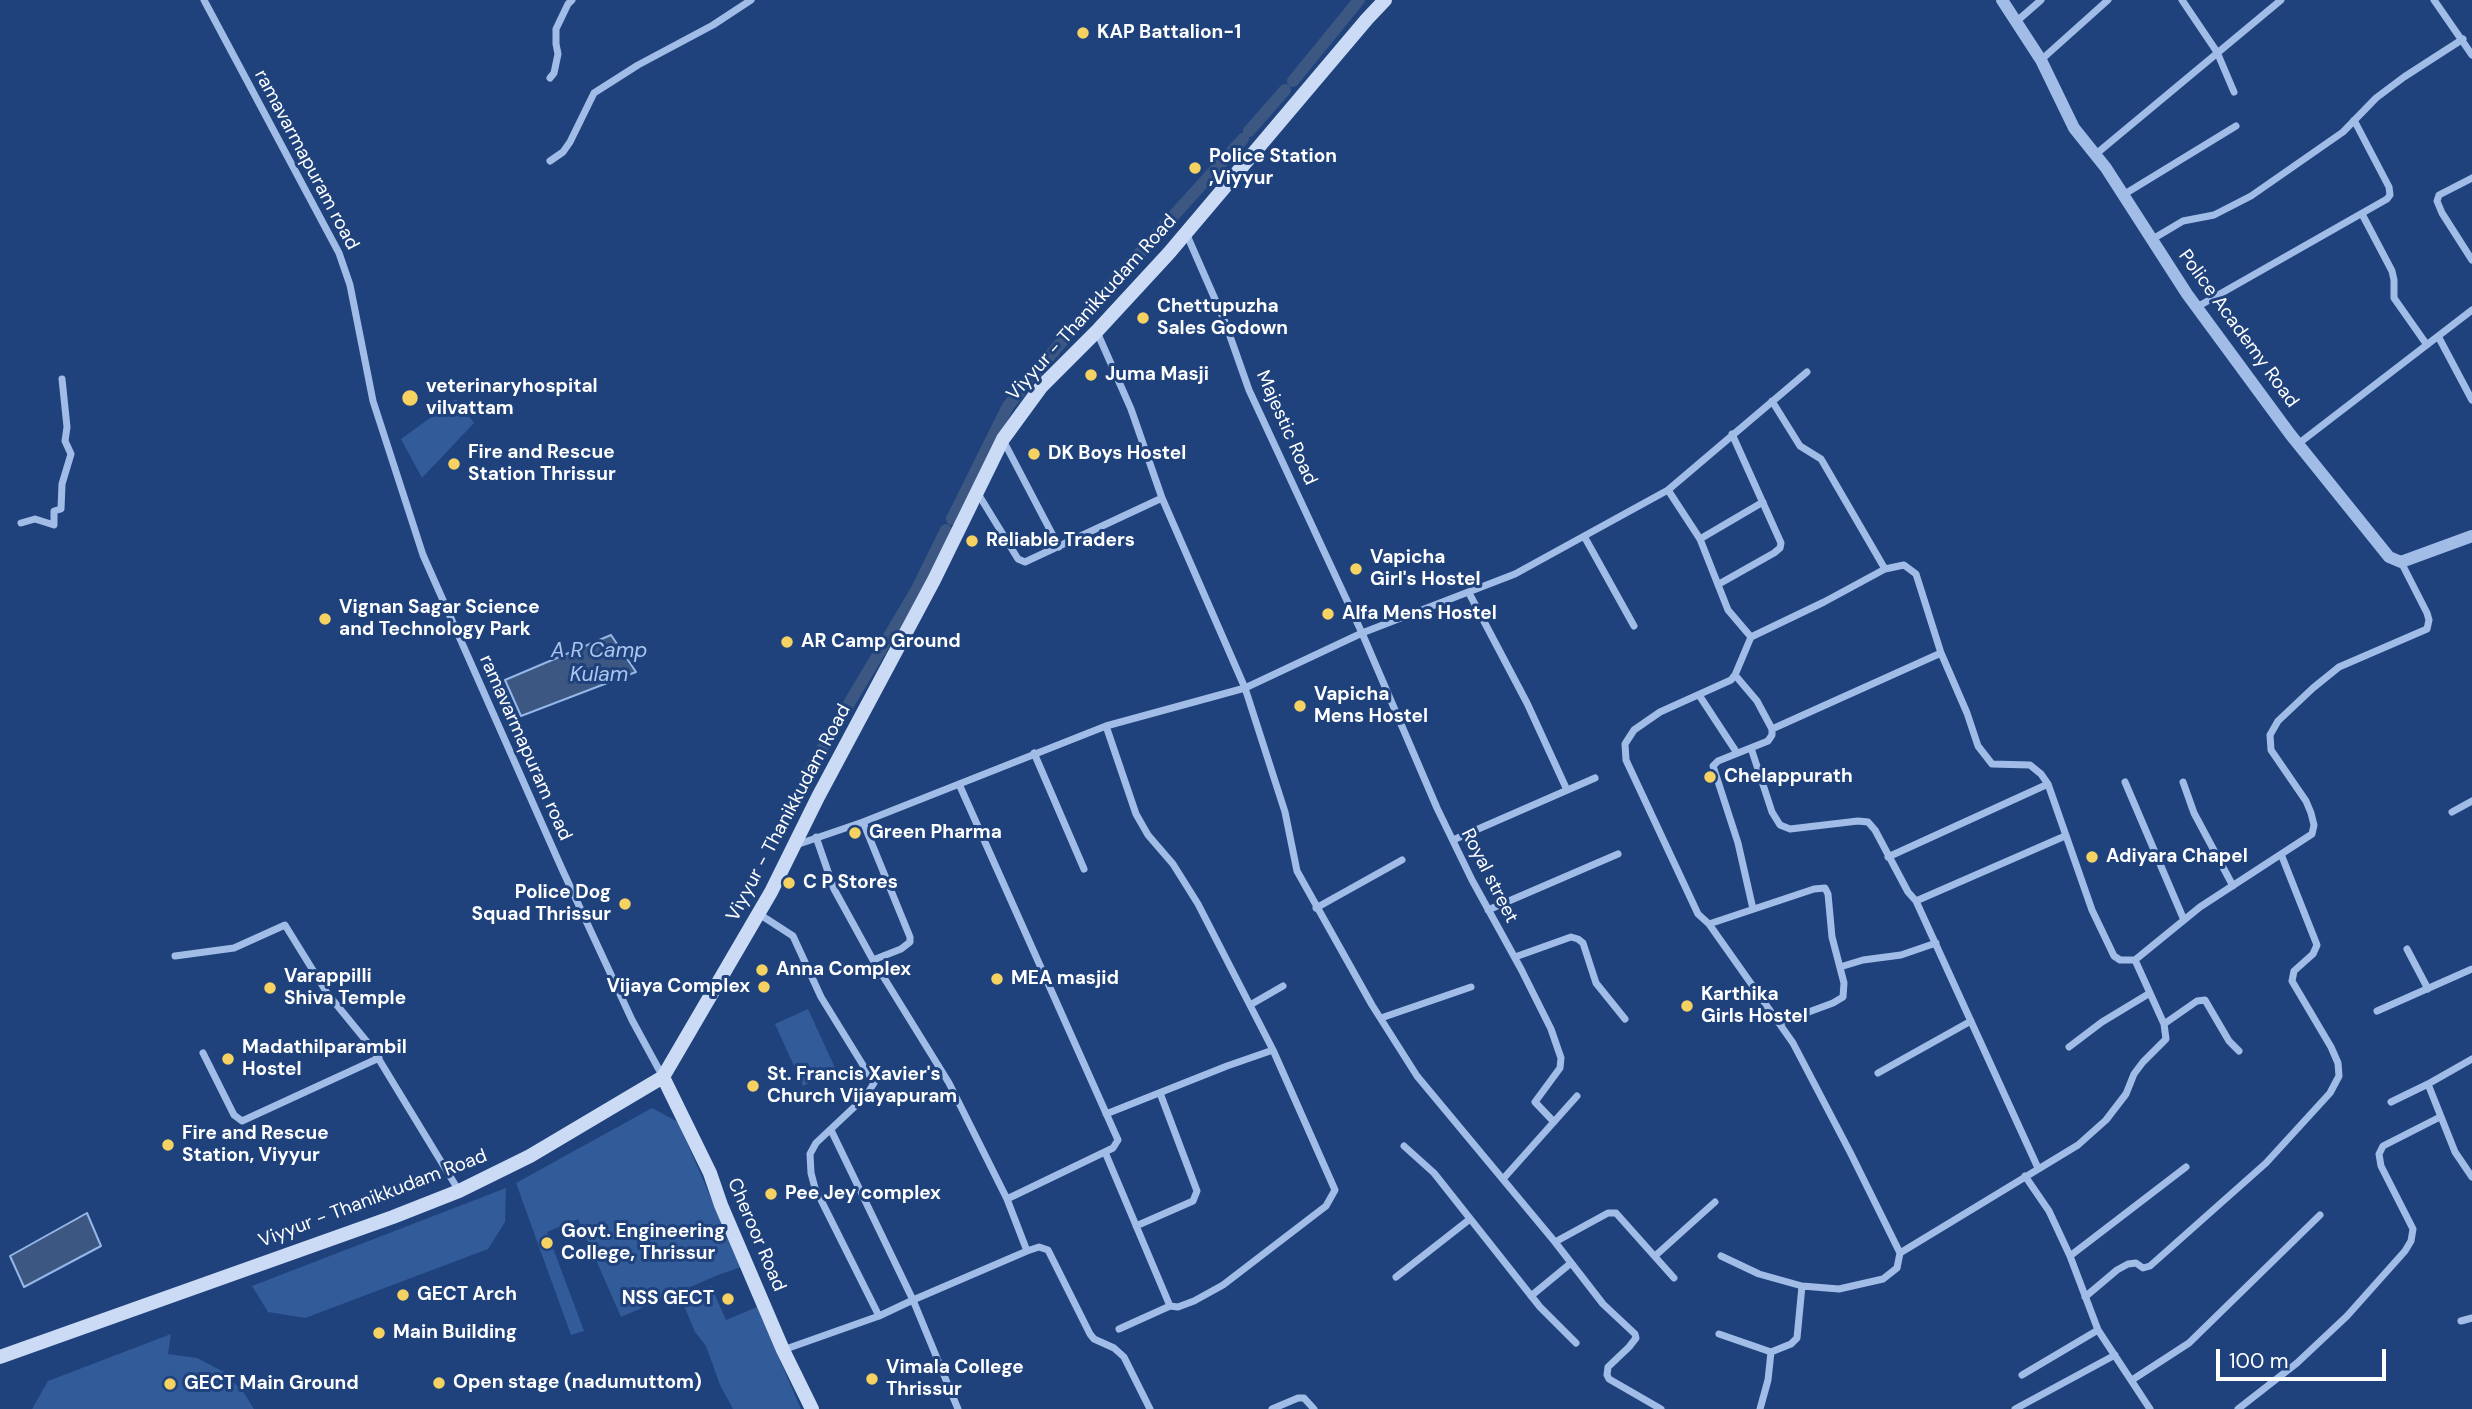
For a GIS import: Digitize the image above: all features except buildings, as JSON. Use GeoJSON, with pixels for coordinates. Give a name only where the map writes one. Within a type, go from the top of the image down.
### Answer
{"type":"FeatureCollection","features":[{"type":"Feature","properties":{"kind":"main road","name":"Viyyur - Thanikkudam Road"},"geometry":{"type":"LineString","coordinates":[[0,1357],[459,1191],[530,1156],[663,1077],[759,914],[916,615],[1003,439],[1041,387],[1097,331],[1186,233],[1385,0]]}},
{"type":"Feature","properties":{"kind":"main road","name":"Cheroor Road"},"geometry":{"type":"LineString","coordinates":[[663,1077],[710,1173],[783,1350],[812,1409]]}},
{"type":"Feature","properties":{"kind":"street","name":"ramavarmapuram road"},"geometry":{"type":"LineString","coordinates":[[204,0],[339,253],[350,285],[373,401],[423,555],[562,869],[632,1020],[663,1077]]}},
{"type":"Feature","properties":{"kind":"street"},"geometry":{"type":"LineString","coordinates":[[550,78],[554,73],[558,54],[555,44],[556,29],[572,0]]}},
{"type":"Feature","properties":{"kind":"street"},"geometry":{"type":"LineString","coordinates":[[550,162],[563,152],[570,142],[594,93],[638,65],[713,25],[751,0]]}},
{"type":"Feature","properties":{"kind":"street","name":"Police Academy Road"},"geometry":{"type":"LineString","coordinates":[[2002,0],[2041,60],[2074,128],[2096,154],[2197,307],[2298,444],[2389,557],[2401,562]]}},
{"type":"Feature","properties":{"kind":"street"},"geometry":{"type":"LineString","coordinates":[[2017,21],[2041,0]]}},
{"type":"Feature","properties":{"kind":"street"},"geometry":{"type":"LineString","coordinates":[[2041,60],[2108,0]]}},
{"type":"Feature","properties":{"kind":"street"},"geometry":{"type":"LineString","coordinates":[[2182,0],[2217,52],[2234,92]]}},
{"type":"Feature","properties":{"kind":"street"},"geometry":{"type":"LineString","coordinates":[[2096,154],[2281,0]]}},
{"type":"Feature","properties":{"kind":"street"},"geometry":{"type":"LineString","coordinates":[[2434,0],[2472,55]]}},
{"type":"Feature","properties":{"kind":"street"},"geometry":{"type":"LineString","coordinates":[[2151,240],[2183,221],[2214,215],[2251,196],[2343,132],[2376,98],[2404,77],[2463,39]]}},
{"type":"Feature","properties":{"kind":"street"},"geometry":{"type":"LineString","coordinates":[[2197,307],[2387,199],[2390,195],[2389,187],[2354,120]]}},
{"type":"Feature","properties":{"kind":"street"},"geometry":{"type":"LineString","coordinates":[[2122,195],[2236,126]]}},
{"type":"Feature","properties":{"kind":"street"},"geometry":{"type":"LineString","coordinates":[[2472,178],[2439,195],[2437,201],[2472,260]]}},
{"type":"Feature","properties":{"kind":"street"},"geometry":{"type":"LineString","coordinates":[[2362,214],[2392,271],[2394,298],[2427,345]]}},
{"type":"Feature","properties":{"kind":"street","name":"Majestic Road"},"geometry":{"type":"LineString","coordinates":[[1186,233],[1225,322],[1249,390],[1362,633]]}},
{"type":"Feature","properties":{"kind":"street"},"geometry":{"type":"LineString","coordinates":[[2298,444],[2472,310]]}},
{"type":"Feature","properties":{"kind":"street"},"geometry":{"type":"LineString","coordinates":[[1097,331],[1131,409],[1163,498],[1245,688],[1285,812],[1297,871],[1316,908],[1417,1076],[1603,1304],[1635,1334],[1636,1338],[1629,1347],[1608,1367],[1609,1380],[1661,1409]]}},
{"type":"Feature","properties":{"kind":"street"},"geometry":{"type":"LineString","coordinates":[[2438,336],[2472,400]]}},
{"type":"Feature","properties":{"kind":"street"},"geometry":{"type":"LineString","coordinates":[[794,845],[863,822],[1106,726],[1245,688],[1362,633],[1515,574],[1668,490],[1807,372]]}},
{"type":"Feature","properties":{"kind":"street"},"geometry":{"type":"LineString","coordinates":[[21,523],[35,519],[54,525],[54,511],[61,509],[62,484],[71,454],[65,441],[67,428],[62,379]]}},
{"type":"Feature","properties":{"kind":"street"},"geometry":{"type":"LineString","coordinates":[[1772,401],[1800,446],[1821,459],[1885,569]]}},
{"type":"Feature","properties":{"kind":"street"},"geometry":{"type":"LineString","coordinates":[[1719,584],[1780,548],[1779,537],[1732,434]]}},
{"type":"Feature","properties":{"kind":"street"},"geometry":{"type":"LineString","coordinates":[[1003,439],[1059,547]]}},
{"type":"Feature","properties":{"kind":"street"},"geometry":{"type":"LineString","coordinates":[[1668,490],[1700,539],[1728,610],[1751,637]]}},
{"type":"Feature","properties":{"kind":"street"},"geometry":{"type":"LineString","coordinates":[[976,492],[1021,561],[1031,560],[1163,498]]}},
{"type":"Feature","properties":{"kind":"street"},"geometry":{"type":"LineString","coordinates":[[1700,539],[1763,502]]}},
{"type":"Feature","properties":{"kind":"street"},"geometry":{"type":"LineString","coordinates":[[1584,536],[1634,625]]}},
{"type":"Feature","properties":{"kind":"street"},"geometry":{"type":"LineString","coordinates":[[1721,1256],[1759,1274],[1802,1286],[1839,1289],[1883,1279],[1897,1268],[1900,1254],[1807,1069],[1779,1023],[1709,924],[1698,914],[1626,760],[1625,744],[1634,730],[1660,712],[1722,686],[1735,675],[1751,637],[1815,607],[1885,569],[1904,565],[1916,574],[1941,653],[1984,757],[1992,764],[2030,765],[2041,774],[2048,784],[2092,911],[2114,956],[2120,960],[2135,960],[2200,907],[2312,834],[2314,825],[2306,801],[2271,750],[2270,735],[2278,721],[2312,688],[2339,667],[2427,629],[2427,613],[2401,562],[2472,536]]}},
{"type":"Feature","properties":{"kind":"street"},"geometry":{"type":"LineString","coordinates":[[1469,593],[1527,703],[1567,790]]}},
{"type":"Feature","properties":{"kind":"street","name":"Royal street"},"geometry":{"type":"LineString","coordinates":[[1362,633],[1453,840],[1551,1030],[1561,1058],[1560,1068],[1535,1102],[1554,1122]]}},
{"type":"Feature","properties":{"kind":"street"},"geometry":{"type":"LineString","coordinates":[[1772,729],[1941,653]]}},
{"type":"Feature","properties":{"kind":"street"},"geometry":{"type":"LineString","coordinates":[[1735,675],[1757,701],[1772,729],[1768,741],[1717,761],[1713,769],[1738,843],[1753,909]]}},
{"type":"Feature","properties":{"kind":"street"},"geometry":{"type":"LineString","coordinates":[[1699,695],[1737,753]]}},
{"type":"Feature","properties":{"kind":"street"},"geometry":{"type":"LineString","coordinates":[[1106,726],[1136,814],[1148,835],[1173,864],[1198,904],[1273,1050],[1334,1186],[1333,1196],[1326,1206],[1223,1285],[1178,1307],[1170,1306],[1119,1329]]}},
{"type":"Feature","properties":{"kind":"street"},"geometry":{"type":"LineString","coordinates":[[1751,748],[1772,812],[1780,825],[1790,829],[1865,821],[1875,830],[1908,892],[1916,901],[2038,1168]]}},
{"type":"Feature","properties":{"kind":"street"},"geometry":{"type":"LineString","coordinates":[[1034,753],[1084,869]]}},
{"type":"Feature","properties":{"kind":"street"},"geometry":{"type":"LineString","coordinates":[[1453,840],[1595,778]]}},
{"type":"Feature","properties":{"kind":"street"},"geometry":{"type":"LineString","coordinates":[[2125,782],[2184,920]]}},
{"type":"Feature","properties":{"kind":"street"},"geometry":{"type":"LineString","coordinates":[[2183,782],[2194,813],[2234,886]]}},
{"type":"Feature","properties":{"kind":"street"},"geometry":{"type":"LineString","coordinates":[[958,784],[1118,1140],[1113,1148],[1007,1199]]}},
{"type":"Feature","properties":{"kind":"street"},"geometry":{"type":"LineString","coordinates":[[1888,857],[2048,784]]}},
{"type":"Feature","properties":{"kind":"street"},"geometry":{"type":"LineString","coordinates":[[2452,812],[2472,801]]}},
{"type":"Feature","properties":{"kind":"street"},"geometry":{"type":"LineString","coordinates":[[863,822],[910,937],[910,942],[901,949],[873,960]]}},
{"type":"Feature","properties":{"kind":"street"},"geometry":{"type":"LineString","coordinates":[[1916,901],[2064,836]]}},
{"type":"Feature","properties":{"kind":"street"},"geometry":{"type":"LineString","coordinates":[[816,837],[834,889],[873,960],[949,1083],[1007,1199],[1027,1251]]}},
{"type":"Feature","properties":{"kind":"street"},"geometry":{"type":"LineString","coordinates":[[1488,910],[1618,854]]}},
{"type":"Feature","properties":{"kind":"street"},"geometry":{"type":"LineString","coordinates":[[2085,1297],[2128,1264],[2136,1263],[2143,1268],[2150,1266],[2266,1163],[2330,1093],[2339,1076],[2338,1063],[2331,1047],[2292,981],[2294,971],[2313,954],[2317,945],[2281,854]]}},
{"type":"Feature","properties":{"kind":"street"},"geometry":{"type":"LineString","coordinates":[[1316,908],[1402,860]]}},
{"type":"Feature","properties":{"kind":"street"},"geometry":{"type":"LineString","coordinates":[[1709,924],[1814,889],[1825,888],[1844,991],[1840,1000],[1779,1023]]}},
{"type":"Feature","properties":{"kind":"street"},"geometry":{"type":"LineString","coordinates":[[759,914],[793,936],[821,997],[874,1083],[866,1096],[811,1149],[813,1181],[879,1316]]}},
{"type":"Feature","properties":{"kind":"street"},"geometry":{"type":"LineString","coordinates":[[175,956],[234,948],[285,925],[327,993],[379,1058],[459,1191]]}},
{"type":"Feature","properties":{"kind":"street"},"geometry":{"type":"LineString","coordinates":[[1515,957],[1570,937],[1578,939],[1583,943],[1592,976],[1625,1019]]}},
{"type":"Feature","properties":{"kind":"street"},"geometry":{"type":"LineString","coordinates":[[1840,967],[1863,960],[1901,955],[1936,943]]}},
{"type":"Feature","properties":{"kind":"street"},"geometry":{"type":"LineString","coordinates":[[2407,949],[2428,989]]}},
{"type":"Feature","properties":{"kind":"street"},"geometry":{"type":"LineString","coordinates":[[1900,1254],[2078,1145],[2106,1120],[2126,1094],[2134,1074],[2143,1062],[2166,1040],[2164,1024],[2135,960]]}},
{"type":"Feature","properties":{"kind":"street"},"geometry":{"type":"LineString","coordinates":[[2377,1011],[2472,970]]}},
{"type":"Feature","properties":{"kind":"street"},"geometry":{"type":"LineString","coordinates":[[1250,1005],[1283,986]]}},
{"type":"Feature","properties":{"kind":"street"},"geometry":{"type":"LineString","coordinates":[[1381,1018],[1471,987]]}},
{"type":"Feature","properties":{"kind":"street"},"geometry":{"type":"LineString","coordinates":[[2068,1047],[2102,1022],[2150,993]]}},
{"type":"Feature","properties":{"kind":"street"},"geometry":{"type":"LineString","coordinates":[[2164,1024],[2197,1001],[2205,1000],[2229,1041],[2239,1051]]}},
{"type":"Feature","properties":{"kind":"street"},"geometry":{"type":"LineString","coordinates":[[1878,1073],[1971,1021]]}},
{"type":"Feature","properties":{"kind":"street"},"geometry":{"type":"LineString","coordinates":[[1106,1114],[1273,1050]]}},
{"type":"Feature","properties":{"kind":"street"},"geometry":{"type":"LineString","coordinates":[[203,1053],[234,1115],[242,1121],[379,1058]]}},
{"type":"Feature","properties":{"kind":"street"},"geometry":{"type":"LineString","coordinates":[[2391,1102],[2472,1059]]}},
{"type":"Feature","properties":{"kind":"street"},"geometry":{"type":"LineString","coordinates":[[2428,1084],[2455,1152],[2472,1177]]}},
{"type":"Feature","properties":{"kind":"street"},"geometry":{"type":"LineString","coordinates":[[1136,1226],[1187,1204],[1193,1200],[1197,1191],[1160,1093]]}},
{"type":"Feature","properties":{"kind":"street"},"geometry":{"type":"LineString","coordinates":[[1503,1179],[1577,1096]]}},
{"type":"Feature","properties":{"kind":"street"},"geometry":{"type":"LineString","coordinates":[[2238,1409],[2297,1363],[2337,1326],[2405,1251],[2411,1241],[2413,1229],[2381,1166],[2379,1154],[2383,1146],[2440,1117]]}},
{"type":"Feature","properties":{"kind":"street"},"geometry":{"type":"LineString","coordinates":[[831,1130],[913,1300],[958,1409]]}},
{"type":"Feature","properties":{"kind":"street"},"geometry":{"type":"LineString","coordinates":[[1404,1146],[1434,1173],[1531,1296],[1576,1343]]}},
{"type":"Feature","properties":{"kind":"street"},"geometry":{"type":"LineString","coordinates":[[1105,1152],[1170,1306]]}},
{"type":"Feature","properties":{"kind":"street"},"geometry":{"type":"LineString","coordinates":[[2070,1256],[2186,1167]]}},
{"type":"Feature","properties":{"kind":"street"},"geometry":{"type":"LineString","coordinates":[[2025,1176],[2049,1210],[2098,1330],[2150,1409]]}},
{"type":"Feature","properties":{"kind":"street"},"geometry":{"type":"LineString","coordinates":[[1655,1256],[1715,1202]]}},
{"type":"Feature","properties":{"kind":"street"},"geometry":{"type":"LineString","coordinates":[[1555,1242],[1608,1213],[1616,1213],[1674,1278]]}},
{"type":"Feature","properties":{"kind":"street"},"geometry":{"type":"LineString","coordinates":[[2132,1380],[2189,1343],[2320,1215]]}},
{"type":"Feature","properties":{"kind":"street"},"geometry":{"type":"LineString","coordinates":[[1396,1276],[1470,1219]]}},
{"type":"Feature","properties":{"kind":"street"},"geometry":{"type":"LineString","coordinates":[[783,1350],[879,1316],[1039,1247],[1048,1250],[1090,1334],[1124,1357],[1150,1409]]}},
{"type":"Feature","properties":{"kind":"street"},"geometry":{"type":"LineString","coordinates":[[1531,1296],[1571,1263]]}},
{"type":"Feature","properties":{"kind":"street"},"geometry":{"type":"LineString","coordinates":[[1719,1334],[1771,1352],[1791,1344],[1797,1338],[1802,1286]]}},
{"type":"Feature","properties":{"kind":"street"},"geometry":{"type":"LineString","coordinates":[[2461,1321],[2472,1318]]}},
{"type":"Feature","properties":{"kind":"street"},"geometry":{"type":"LineString","coordinates":[[2022,1375],[2098,1330]]}},
{"type":"Feature","properties":{"kind":"street"},"geometry":{"type":"LineString","coordinates":[[1760,1409],[1768,1380],[1771,1352]]}},
{"type":"Feature","properties":{"kind":"street"},"geometry":{"type":"LineString","coordinates":[[2015,1409],[2115,1355]]}},
{"type":"Feature","properties":{"kind":"street"},"geometry":{"type":"LineString","coordinates":[[1272,1409],[1298,1398],[1304,1398],[1314,1409]]}},
{"type":"Feature","properties":{"kind":"shaded area"},"geometry":{"type":"Polygon","coordinates":[[[456,399],[474,423],[422,478],[401,439],[456,399]]]}},
{"type":"Feature","properties":{"kind":"shaded area"},"geometry":{"type":"Polygon","coordinates":[[[808,1009],[836,1070],[803,1086],[775,1024],[808,1009]]]}},
{"type":"Feature","properties":{"kind":"shaded area"},"geometry":{"type":"Polygon","coordinates":[[[652,1108],[678,1122],[741,1267],[621,1317],[578,1219],[547,1232],[584,1331],[571,1335],[516,1183],[652,1108]]]}},
{"type":"Feature","properties":{"kind":"shaded area"},"geometry":{"type":"Polygon","coordinates":[[[506,1188],[505,1222],[488,1249],[305,1318],[268,1312],[252,1286],[506,1188]]]}},
{"type":"Feature","properties":{"kind":"shaded area"},"geometry":{"type":"Polygon","coordinates":[[[711,1286],[726,1320],[757,1307],[801,1409],[733,1409],[720,1385],[706,1346],[695,1332],[682,1301],[711,1286]]]}},
{"type":"Feature","properties":{"kind":"shaded area","name":"GECT Main Ground"},"geometry":{"type":"Polygon","coordinates":[[[171,1334],[168,1354],[197,1358],[224,1372],[244,1393],[254,1409],[32,1409],[48,1381],[171,1334]]]}},
{"type":"Feature","properties":{"kind":"water","name":"A R Camp Kulam"},"geometry":{"type":"Polygon","coordinates":[[[611,635],[636,672],[521,716],[505,680],[611,635]]]}},
{"type":"Feature","properties":{"kind":"water"},"geometry":{"type":"Polygon","coordinates":[[[87,1213],[101,1246],[24,1287],[10,1256],[87,1213]]]}},
{"type":"Feature","properties":{"kind":"waterway"},"geometry":{"type":"LineString","coordinates":[[1293,81],[1359,0]]}},
{"type":"Feature","properties":{"kind":"waterway"},"geometry":{"type":"LineString","coordinates":[[1249,131],[1285,90]]}},
{"type":"Feature","properties":{"kind":"waterway"},"geometry":{"type":"LineString","coordinates":[[1036,372],[1098,299],[1243,139]]}},
{"type":"Feature","properties":{"kind":"waterway"},"geometry":{"type":"LineString","coordinates":[[952,519],[1008,406],[1027,383]]}},
{"type":"Feature","properties":{"kind":"waterway"},"geometry":{"type":"LineString","coordinates":[[806,776],[917,589],[946,530]]}},
{"type":"Feature","properties":{"kind":"place","name":"KAP Battalion-1"},"geometry":{"type":"Point","coordinates":[1083,33]}},
{"type":"Feature","properties":{"kind":"place","name":"Police Station ,Viyyur"},"geometry":{"type":"Point","coordinates":[1195,168]}},
{"type":"Feature","properties":{"kind":"place","name":"Chettupuzha Sales Godown"},"geometry":{"type":"Point","coordinates":[1143,318]}},
{"type":"Feature","properties":{"kind":"place","name":"Juma Masji"},"geometry":{"type":"Point","coordinates":[1091,375]}},
{"type":"Feature","properties":{"kind":"place","name":"veterinaryhospital vilvattam"},"geometry":{"type":"Point","coordinates":[410,398]}},
{"type":"Feature","properties":{"kind":"place","name":"DK Boys Hostel"},"geometry":{"type":"Point","coordinates":[1034,454]}},
{"type":"Feature","properties":{"kind":"place","name":"Fire and Rescue Station Thrissur"},"geometry":{"type":"Point","coordinates":[454,464]}},
{"type":"Feature","properties":{"kind":"place","name":"Reliable Traders"},"geometry":{"type":"Point","coordinates":[972,541]}},
{"type":"Feature","properties":{"kind":"place","name":"Vapicha Girl's Hostel"},"geometry":{"type":"Point","coordinates":[1356,569]}},
{"type":"Feature","properties":{"kind":"place","name":"Alfa Mens Hostel"},"geometry":{"type":"Point","coordinates":[1328,614]}},
{"type":"Feature","properties":{"kind":"place","name":"Vignan Sagar Science and Technology Park"},"geometry":{"type":"Point","coordinates":[325,619]}},
{"type":"Feature","properties":{"kind":"place","name":"AR Camp Ground"},"geometry":{"type":"Point","coordinates":[787,642]}},
{"type":"Feature","properties":{"kind":"place","name":"Vapicha Mens Hostel"},"geometry":{"type":"Point","coordinates":[1300,706]}},
{"type":"Feature","properties":{"kind":"place","name":"Chelappurath"},"geometry":{"type":"Point","coordinates":[1710,777]}},
{"type":"Feature","properties":{"kind":"place","name":"Green Pharma"},"geometry":{"type":"Point","coordinates":[855,833]}},
{"type":"Feature","properties":{"kind":"place","name":"Adiyara Chapel"},"geometry":{"type":"Point","coordinates":[2092,857]}},
{"type":"Feature","properties":{"kind":"place","name":"C P Stores"},"geometry":{"type":"Point","coordinates":[789,883]}},
{"type":"Feature","properties":{"kind":"place","name":"Police Dog Squad Thrissur"},"geometry":{"type":"Point","coordinates":[625,904]}},
{"type":"Feature","properties":{"kind":"place","name":"Anna Complex"},"geometry":{"type":"Point","coordinates":[762,970]}},
{"type":"Feature","properties":{"kind":"place","name":"MEA masjid"},"geometry":{"type":"Point","coordinates":[997,979]}},
{"type":"Feature","properties":{"kind":"place","name":"Vijaya Complex"},"geometry":{"type":"Point","coordinates":[764,987]}},
{"type":"Feature","properties":{"kind":"place","name":"Varappilli Shiva Temple"},"geometry":{"type":"Point","coordinates":[270,988]}},
{"type":"Feature","properties":{"kind":"place","name":"Karthika Girls Hostel"},"geometry":{"type":"Point","coordinates":[1687,1006]}},
{"type":"Feature","properties":{"kind":"place","name":"Madathilparambil Hostel"},"geometry":{"type":"Point","coordinates":[228,1059]}},
{"type":"Feature","properties":{"kind":"place","name":"St. Francis Xavier's Church Vijayapuram"},"geometry":{"type":"Point","coordinates":[753,1086]}},
{"type":"Feature","properties":{"kind":"place","name":"Fire and Rescue Station, Viyyur"},"geometry":{"type":"Point","coordinates":[168,1145]}},
{"type":"Feature","properties":{"kind":"place","name":"Pee Jey complex"},"geometry":{"type":"Point","coordinates":[771,1194]}},
{"type":"Feature","properties":{"kind":"place","name":"Govt. Engineering College, Thrissur"},"geometry":{"type":"Point","coordinates":[547,1243]}},
{"type":"Feature","properties":{"kind":"place","name":"GECT Arch"},"geometry":{"type":"Point","coordinates":[403,1295]}},
{"type":"Feature","properties":{"kind":"place","name":"NSS GECT"},"geometry":{"type":"Point","coordinates":[728,1299]}},
{"type":"Feature","properties":{"kind":"place","name":"Main Building"},"geometry":{"type":"Point","coordinates":[379,1333]}},
{"type":"Feature","properties":{"kind":"place","name":"Vimala College Thrissur"},"geometry":{"type":"Point","coordinates":[872,1379]}},
{"type":"Feature","properties":{"kind":"place","name":"Open stage (nadumuttom)"},"geometry":{"type":"Point","coordinates":[439,1383]}},
{"type":"Feature","properties":{"kind":"place","name":"GECT Main Ground"},"geometry":{"type":"Point","coordinates":[170,1384]}}]}
